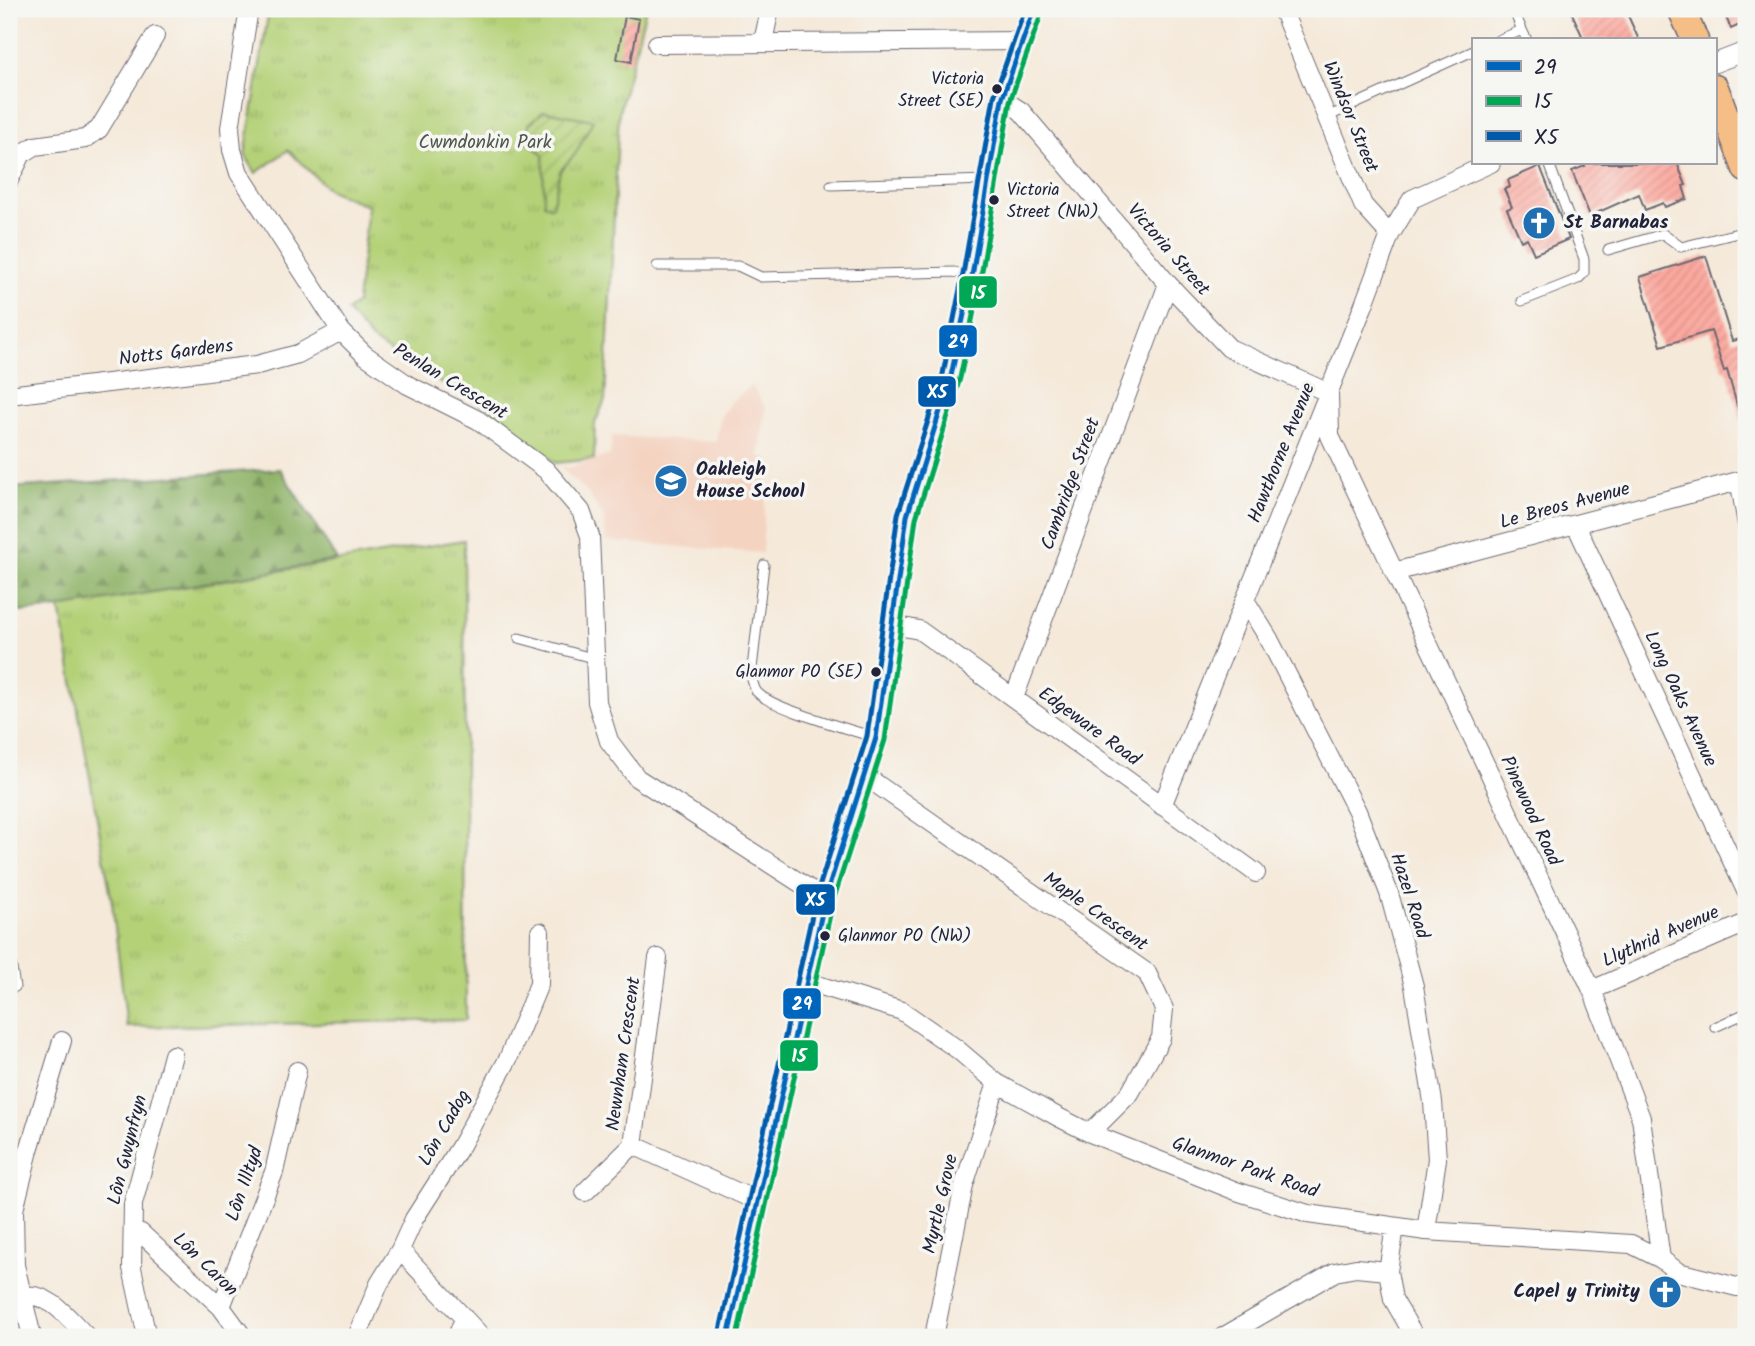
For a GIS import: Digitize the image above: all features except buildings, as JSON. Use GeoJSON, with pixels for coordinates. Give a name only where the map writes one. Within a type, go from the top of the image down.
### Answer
{"type":"FeatureCollection","features":[{"type":"Feature","properties":{"kind":"main road"},"geometry":{"type":"LineString","coordinates":[[1681,9],[1694,38]]}},
{"type":"Feature","properties":{"kind":"main road"},"geometry":{"type":"LineString","coordinates":[[1716,91],[1746,169]]}},
{"type":"Feature","properties":{"kind":"street","name":"Penlan Crescent"},"geometry":{"type":"LineString","coordinates":[[249,9],[230,128],[232,149],[239,173],[341,331],[365,355],[408,385],[478,420],[546,470],[581,511],[590,536],[597,702],[609,741],[637,778],[825,899]]}},
{"type":"Feature","properties":{"kind":"street"},"geometry":{"type":"LineString","coordinates":[[764,42],[770,9]]}},
{"type":"Feature","properties":{"kind":"street"},"geometry":{"type":"LineString","coordinates":[[729,1337],[825,899],[876,738],[907,516],[951,376],[972,276],[1002,99],[1034,9]]}},
{"type":"Feature","properties":{"kind":"street","name":"Windsor Street"},"geometry":{"type":"LineString","coordinates":[[1282,9],[1363,205],[1390,235]]}},
{"type":"Feature","properties":{"kind":"street"},"geometry":{"type":"LineString","coordinates":[[11,176],[22,154],[35,146],[85,139],[99,129],[155,36]]}},
{"type":"Feature","properties":{"kind":"street"},"geometry":{"type":"LineString","coordinates":[[657,44],[1022,41]]}},
{"type":"Feature","properties":{"kind":"street"},"geometry":{"type":"LineString","coordinates":[[1716,63],[1746,51]]}},
{"type":"Feature","properties":{"kind":"street","name":"Victoria Street"},"geometry":{"type":"LineString","coordinates":[[1002,99],[1021,111],[1168,284],[1229,348],[1329,393]]}},
{"type":"Feature","properties":{"kind":"street","name":"Hawthorne Avenue"},"geometry":{"type":"LineString","coordinates":[[1163,806],[1390,235],[1412,199],[1489,164]]}},
{"type":"Feature","properties":{"kind":"street","name":"Cambridge Street"},"geometry":{"type":"LineString","coordinates":[[1014,698],[1168,284]]}},
{"type":"Feature","properties":{"kind":"street","name":"Notts Gardens"},"geometry":{"type":"LineString","coordinates":[[9,395],[257,365],[298,354],[341,331]]}},
{"type":"Feature","properties":{"kind":"street","name":"Pinewood Road"},"geometry":{"type":"LineString","coordinates":[[1329,393],[1330,436],[1592,990],[1641,1118],[1661,1259]]}},
{"type":"Feature","properties":{"kind":"street","name":"Le Breos Avenue"},"geometry":{"type":"LineString","coordinates":[[1394,572],[1741,480]]}},
{"type":"Feature","properties":{"kind":"street","name":"Long Oaks Avenue"},"geometry":{"type":"LineString","coordinates":[[1576,525],[1746,891]]}},
{"type":"Feature","properties":{"kind":"street","name":"Hazel Road"},"geometry":{"type":"LineString","coordinates":[[1245,600],[1269,639],[1357,811],[1389,893],[1415,986],[1433,1102],[1437,1159],[1426,1231]]}},
{"type":"Feature","properties":{"kind":"street","name":"Edgeware Road"},"geometry":{"type":"LineString","coordinates":[[893,625],[919,630],[1256,873]]}},
{"type":"Feature","properties":{"kind":"street","name":"Maple Crescent"},"geometry":{"type":"LineString","coordinates":[[865,776],[1147,973],[1164,1009],[1161,1038],[1130,1093],[1090,1133]]}},
{"type":"Feature","properties":{"kind":"street","name":"Llythrid Avenue"},"geometry":{"type":"LineString","coordinates":[[1592,990],[1746,923]]}},
{"type":"Feature","properties":{"kind":"street","name":"Lôn Cadog"},"geometry":{"type":"LineString","coordinates":[[357,1337],[379,1284],[400,1250],[414,1219],[460,1147],[508,1059],[539,984],[540,932]]}},
{"type":"Feature","properties":{"kind":"street","name":"Newnham Crescent"},"geometry":{"type":"LineString","coordinates":[[658,958],[633,1145],[759,1202]]}},
{"type":"Feature","properties":{"kind":"street","name":"Glanmor Park Road"},"geometry":{"type":"LineString","coordinates":[[808,982],[902,1011],[957,1049],[997,1083],[1090,1133],[1236,1191],[1308,1214],[1395,1227],[1631,1244],[1661,1259],[1678,1272],[1746,1287]]}},
{"type":"Feature","properties":{"kind":"street"},"geometry":{"type":"LineString","coordinates":[[32,1337],[15,1265],[14,1210],[62,1041]]}},
{"type":"Feature","properties":{"kind":"street","name":"Lôn Gwynfryn"},"geometry":{"type":"LineString","coordinates":[[147,1337],[132,1269],[133,1204],[173,1055]]}},
{"type":"Feature","properties":{"kind":"street","name":"Lôn Illtyd"},"geometry":{"type":"LineString","coordinates":[[221,1307],[274,1172],[297,1071]]}},
{"type":"Feature","properties":{"kind":"street","name":"Myrtle Grove"},"geometry":{"type":"LineString","coordinates":[[934,1337],[964,1185],[997,1083]]}},
{"type":"Feature","properties":{"kind":"street"},"geometry":{"type":"LineString","coordinates":[[585,1192],[633,1145]]}},
{"type":"Feature","properties":{"kind":"street"},"geometry":{"type":"LineString","coordinates":[[1395,1227],[1388,1271],[1393,1299],[1416,1337]]}},
{"type":"Feature","properties":{"kind":"street","name":"Lôn Caron"},"geometry":{"type":"LineString","coordinates":[[132,1231],[141,1233],[221,1307],[243,1337]]}},
{"type":"Feature","properties":{"kind":"street"},"geometry":{"type":"LineString","coordinates":[[400,1250],[482,1337]]}},
{"type":"Feature","properties":{"kind":"street"},"geometry":{"type":"LineString","coordinates":[[1223,1337],[1335,1272],[1356,1268],[1388,1271]]}},
{"type":"Feature","properties":{"kind":"street"},"geometry":{"type":"LineString","coordinates":[[23,1295],[36,1294],[56,1306],[87,1337]]}},
{"type":"Feature","properties":{"kind":"street"},"geometry":{"type":"LineString","coordinates":[[457,1337],[464,1318]]}},
{"type":"Feature","properties":{"kind":"lane"},"geometry":{"type":"LineString","coordinates":[[1513,9],[1526,38]]}},
{"type":"Feature","properties":{"kind":"lane"},"geometry":{"type":"LineString","coordinates":[[1503,38],[1522,30]]}},
{"type":"Feature","properties":{"kind":"lane"},"geometry":{"type":"LineString","coordinates":[[1326,117],[1472,51]]}},
{"type":"Feature","properties":{"kind":"lane"},"geometry":{"type":"LineString","coordinates":[[1522,301],[1578,279],[1584,273],[1584,259],[1549,164]]}},
{"type":"Feature","properties":{"kind":"lane"},"geometry":{"type":"LineString","coordinates":[[831,186],[987,180]]}},
{"type":"Feature","properties":{"kind":"lane"},"geometry":{"type":"LineString","coordinates":[[1608,250],[1663,234],[1681,247],[1746,231]]}},
{"type":"Feature","properties":{"kind":"lane"},"geometry":{"type":"LineString","coordinates":[[657,265],[738,266],[761,277],[954,272],[972,276]]}},
{"type":"Feature","properties":{"kind":"lane"},"geometry":{"type":"LineString","coordinates":[[1741,480],[1746,545]]}},
{"type":"Feature","properties":{"kind":"lane"},"geometry":{"type":"LineString","coordinates":[[764,565],[751,677],[756,692],[794,710],[876,738]]}},
{"type":"Feature","properties":{"kind":"lane"},"geometry":{"type":"LineString","coordinates":[[519,638],[596,659]]}},
{"type":"Feature","properties":{"kind":"lane"},"geometry":{"type":"LineString","coordinates":[[9,949],[15,987],[9,987]]}},
{"type":"Feature","properties":{"kind":"lane"},"geometry":{"type":"LineString","coordinates":[[1715,1027],[1746,1013]]}},
{"type":"Feature","properties":{"kind":"shaded area","name":"Oakleigh House School"},"geometry":{"type":"Polygon","coordinates":[[[752,386],[766,409],[759,456],[768,458],[762,553],[606,541],[604,518],[588,493],[562,469],[610,455],[612,436],[716,442],[721,416],[732,401],[752,386]]]}},
{"type":"Feature","properties":{"kind":"green space"},"geometry":{"type":"Polygon","coordinates":[[[9,9],[20,9],[9,45],[9,9]]]}},
{"type":"Feature","properties":{"kind":"green space","name":"Cwmdonkin Park"},"geometry":{"type":"Polygon","coordinates":[[[269,9],[646,9],[619,112],[605,400],[595,423],[594,459],[555,463],[491,409],[416,370],[372,340],[347,311],[357,303],[368,206],[329,190],[288,150],[256,173],[245,155],[269,9]]]}},
{"type":"Feature","properties":{"kind":"green space"},"geometry":{"type":"Polygon","coordinates":[[[544,111],[593,120],[576,153],[560,171],[552,207],[544,204],[543,155],[526,140],[529,124],[544,111]]]}},
{"type":"Feature","properties":{"kind":"green space"},"geometry":{"type":"Polygon","coordinates":[[[280,469],[337,560],[60,608],[9,613],[9,488],[280,469]]]}},
{"type":"Feature","properties":{"kind":"green space"},"geometry":{"type":"Polygon","coordinates":[[[464,540],[466,1020],[127,1027],[112,903],[60,608],[464,540]]]}},
{"type":"Feature","properties":{"kind":"transit line","name":"X5"},"geometry":{"type":"LineString","coordinates":[[719,1335],[816,897],[867,736],[898,514],[943,374],[994,97],[1025,9]]}},
{"type":"Feature","properties":{"kind":"transit line","name":"29"},"geometry":{"type":"LineString","coordinates":[[728,1337],[825,899],[876,738],[907,516],[951,376],[972,276],[1002,99],[1034,9]]}},
{"type":"Feature","properties":{"kind":"transit line","name":"15"},"geometry":{"type":"LineString","coordinates":[[737,1337],[833,901],[885,740],[916,518],[960,378],[981,277],[1010,101],[1042,12]]}},
{"type":"Feature","properties":{"kind":"place","name":"Victoria Street (SE)"},"geometry":{"type":"Point","coordinates":[997,89]}},
{"type":"Feature","properties":{"kind":"place","name":"Victoria Street (NW)"},"geometry":{"type":"Point","coordinates":[994,200]}},
{"type":"Feature","properties":{"kind":"place","name":"St Barnabas"},"geometry":{"type":"Point","coordinates":[1539,223]}},
{"type":"Feature","properties":{"kind":"place","name":"Oakleigh House School"},"geometry":{"type":"Point","coordinates":[671,481]}},
{"type":"Feature","properties":{"kind":"place","name":"Glanmor PO (SE)"},"geometry":{"type":"Point","coordinates":[876,672]}},
{"type":"Feature","properties":{"kind":"place","name":"Glanmor PO (NW)"},"geometry":{"type":"Point","coordinates":[825,936]}},
{"type":"Feature","properties":{"kind":"place","name":"Capel y Trinity"},"geometry":{"type":"Point","coordinates":[1665,1292]}}]}
